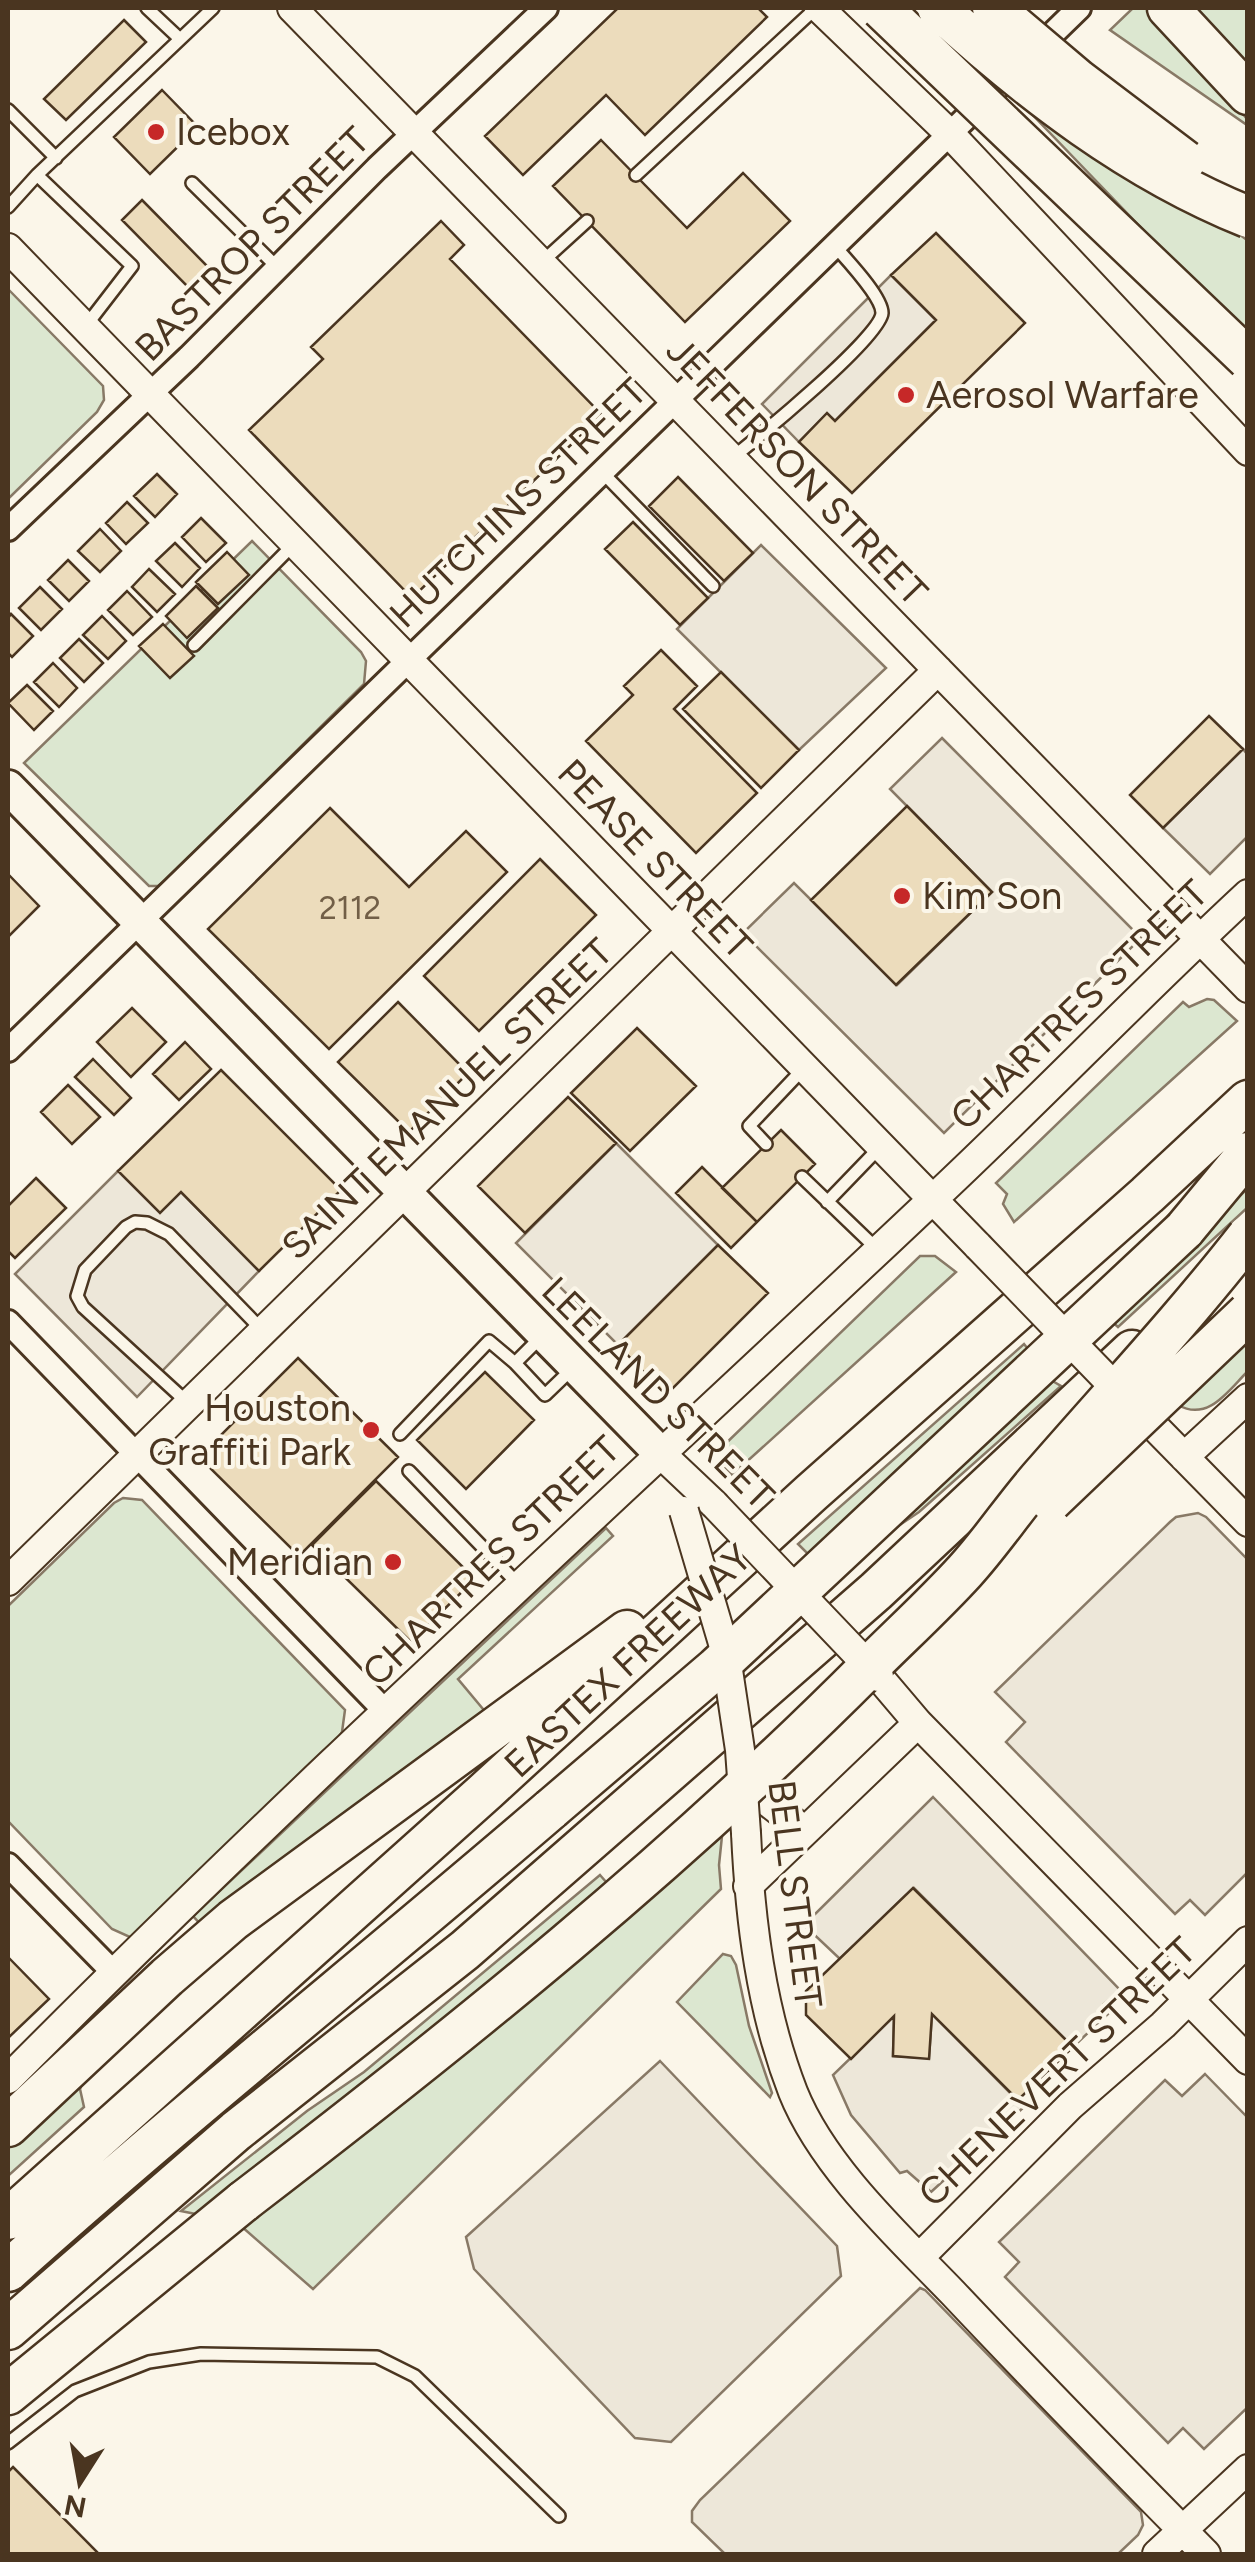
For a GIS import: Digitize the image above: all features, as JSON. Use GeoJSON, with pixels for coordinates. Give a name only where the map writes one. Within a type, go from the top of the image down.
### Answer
{"type":"FeatureCollection","features":[{"type":"Feature","properties":{"kind":"highway"},"geometry":{"type":"LineString","coordinates":[[881,8],[1248,359]]}},
{"type":"Feature","properties":{"kind":"highway"},"geometry":{"type":"LineString","coordinates":[[938,8],[1001,65],[1068,115],[1159,172],[1248,217]]}},
{"type":"Feature","properties":{"kind":"highway"},"geometry":{"type":"LineString","coordinates":[[993,8],[1078,80],[1248,206]]}},
{"type":"Feature","properties":{"kind":"highway"},"geometry":{"type":"LineString","coordinates":[[1168,8],[1248,94]]}},
{"type":"Feature","properties":{"kind":"highway","name":"EASTEX FREEWAY"},"geometry":{"type":"LineString","coordinates":[[8,2219],[1248,1101]]}},
{"type":"Feature","properties":{"kind":"highway"},"geometry":{"type":"LineString","coordinates":[[1184,1230],[1248,1154]]}},
{"type":"Feature","properties":{"kind":"highway"},"geometry":{"type":"LineString","coordinates":[[8,2271],[716,1668],[1248,1170]]}},
{"type":"Feature","properties":{"kind":"highway"},"geometry":{"type":"LineString","coordinates":[[8,2394],[244,2201],[378,2099],[666,1862],[794,1743],[966,1570],[1042,1474],[1248,1239]]}},
{"type":"Feature","properties":{"kind":"highway"},"geometry":{"type":"LineString","coordinates":[[8,2329],[236,2131],[465,1950],[876,1591],[1248,1239]]}},
{"type":"Feature","properties":{"kind":"highway"},"geometry":{"type":"LineString","coordinates":[[966,1570],[1035,1516],[1248,1313]]}},
{"type":"Feature","properties":{"kind":"highway"},"geometry":{"type":"LineString","coordinates":[[8,2126],[233,1920],[810,1493]]}},
{"type":"Feature","properties":{"kind":"main road","name":"LEELAND STREET"},"geometry":{"type":"LineString","coordinates":[[8,787],[660,1453]]}},
{"type":"Feature","properties":{"kind":"street","name":"JEFFERSON STREET"},"geometry":{"type":"LineString","coordinates":[[292,8],[1248,988]]}},
{"type":"Feature","properties":{"kind":"street","name":"BASTROP STREET"},"geometry":{"type":"LineString","coordinates":[[8,530],[546,8]]}},
{"type":"Feature","properties":{"kind":"street"},"geometry":{"type":"LineString","coordinates":[[818,8],[950,134],[1248,450]]}},
{"type":"Feature","properties":{"kind":"street","name":"HUTCHINS STREET"},"geometry":{"type":"LineString","coordinates":[[8,1050],[1079,8]]}},
{"type":"Feature","properties":{"kind":"street","name":"PEASE STREET"},"geometry":{"type":"LineString","coordinates":[[8,248],[1248,1522]]}},
{"type":"Feature","properties":{"kind":"street","name":"SAINT EMANUEL STREET"},"geometry":{"type":"LineString","coordinates":[[8,1581],[938,670]]}},
{"type":"Feature","properties":{"kind":"street","name":"CHARTRES STREET"},"geometry":{"type":"LineString","coordinates":[[8,2079],[113,1972],[933,1199],[1248,894]]}},
{"type":"Feature","properties":{"kind":"street"},"geometry":{"type":"LineString","coordinates":[[8,1322],[386,1712]]}},
{"type":"Feature","properties":{"kind":"street"},"geometry":{"type":"LineString","coordinates":[[1184,1458],[1248,1398]]}},
{"type":"Feature","properties":{"kind":"street","name":"LEELAND STREET"},"geometry":{"type":"LineString","coordinates":[[660,1453],[714,1504],[918,1723],[1248,2060]]}},
{"type":"Feature","properties":{"kind":"street","name":"BELL STREET"},"geometry":{"type":"LineString","coordinates":[[660,1453],[684,1511],[726,1650],[742,1782],[748,1886],[767,2011],[794,2096],[857,2190],[1206,2554]]}},
{"type":"Feature","properties":{"kind":"street"},"geometry":{"type":"LineString","coordinates":[[748,1886],[918,1723]]}},
{"type":"Feature","properties":{"kind":"street"},"geometry":{"type":"LineString","coordinates":[[742,1782],[806,1831]]}},
{"type":"Feature","properties":{"kind":"street"},"geometry":{"type":"LineString","coordinates":[[8,1864],[113,1972]]}},
{"type":"Feature","properties":{"kind":"street","name":"CHENEVERT STREET"},"geometry":{"type":"LineString","coordinates":[[919,2258],[1070,2106],[1189,2000],[1248,1941]]}},
{"type":"Feature","properties":{"kind":"street"},"geometry":{"type":"LineString","coordinates":[[1156,2554],[1248,2469]]}},
{"type":"Feature","properties":{"kind":"lane"},"geometry":{"type":"LineString","coordinates":[[148,8],[180,39]]}},
{"type":"Feature","properties":{"kind":"lane"},"geometry":{"type":"LineString","coordinates":[[8,207],[213,8]]}},
{"type":"Feature","properties":{"kind":"lane"},"geometry":{"type":"LineString","coordinates":[[636,175],[818,8]]}},
{"type":"Feature","properties":{"kind":"lane"},"geometry":{"type":"LineString","coordinates":[[8,110],[56,158]]}},
{"type":"Feature","properties":{"kind":"lane"},"geometry":{"type":"LineString","coordinates":[[38,175],[132,266],[85,327]]}},
{"type":"Feature","properties":{"kind":"lane"},"geometry":{"type":"LineString","coordinates":[[192,184],[278,268]]}},
{"type":"Feature","properties":{"kind":"lane"},"geometry":{"type":"LineString","coordinates":[[542,263],[586,221]]}},
{"type":"Feature","properties":{"kind":"lane"},"geometry":{"type":"LineString","coordinates":[[732,458],[830,374],[878,324],[882,312],[878,299],[833,244]]}},
{"type":"Feature","properties":{"kind":"lane"},"geometry":{"type":"LineString","coordinates":[[600,471],[713,586]]}},
{"type":"Feature","properties":{"kind":"lane"},"geometry":{"type":"LineString","coordinates":[[194,645],[295,543]]}},
{"type":"Feature","properties":{"kind":"lane"},"geometry":{"type":"LineString","coordinates":[[766,1144],[749,1126],[805,1067]]}},
{"type":"Feature","properties":{"kind":"lane"},"geometry":{"type":"LineString","coordinates":[[827,1202],[881,1146]]}},
{"type":"Feature","properties":{"kind":"lane"},"geometry":{"type":"LineString","coordinates":[[802,1177],[878,1250]]}},
{"type":"Feature","properties":{"kind":"lane"},"geometry":{"type":"LineString","coordinates":[[188,1404],[76,1296],[85,1270],[126,1226],[147,1223],[169,1234],[263,1331]]}},
{"type":"Feature","properties":{"kind":"lane"},"geometry":{"type":"LineString","coordinates":[[515,1363],[544,1334]]}},
{"type":"Feature","properties":{"kind":"lane"},"geometry":{"type":"LineString","coordinates":[[400,1434],[489,1341],[545,1395],[575,1366]]}},
{"type":"Feature","properties":{"kind":"lane"},"geometry":{"type":"LineString","coordinates":[[409,1471],[520,1586]]}},
{"type":"Feature","properties":{"kind":"lane"},"geometry":{"type":"LineString","coordinates":[[8,2443],[75,2391],[149,2362],[201,2354],[376,2357],[422,2382],[559,2516]]}},
{"type":"Feature","properties":{"kind":"green space"},"geometry":{"type":"Polygon","coordinates":[[[1133,8],[1148,8],[1202,63],[1247,119],[1247,125],[1110,30],[1133,8]]]}},
{"type":"Feature","properties":{"kind":"green space"},"geometry":{"type":"Polygon","coordinates":[[[1189,8],[1247,8],[1247,71],[1189,8]]]}},
{"type":"Feature","properties":{"kind":"green space"},"geometry":{"type":"Polygon","coordinates":[[[1051,86],[1247,240],[1247,338],[1027,109],[1051,86]]]}},
{"type":"Feature","properties":{"kind":"green space"},"geometry":{"type":"Polygon","coordinates":[[[8,289],[103,386],[104,400],[97,412],[8,499],[8,289]]]}},
{"type":"Feature","properties":{"kind":"green space"},"geometry":{"type":"Polygon","coordinates":[[[252,541],[361,652],[366,661],[364,684],[167,879],[158,886],[149,886],[24,763],[252,541]]]}},
{"type":"Feature","properties":{"kind":"green space"},"geometry":{"type":"Polygon","coordinates":[[[1214,1000],[1237,1021],[1014,1222],[1003,1204],[1007,1194],[996,1183],[1183,1002],[1189,1007],[1214,1000]]]}},
{"type":"Feature","properties":{"kind":"green space"},"geometry":{"type":"Polygon","coordinates":[[[1247,1189],[1247,1208],[1118,1327],[1110,1320],[1247,1189]]]}},
{"type":"Feature","properties":{"kind":"green space"},"geometry":{"type":"Polygon","coordinates":[[[920,1256],[935,1256],[956,1272],[732,1475],[724,1466],[731,1459],[720,1449],[920,1256]]]}},
{"type":"Feature","properties":{"kind":"green space"},"geometry":{"type":"Polygon","coordinates":[[[1247,1339],[1247,1372],[1225,1395],[1199,1410],[1178,1405],[1247,1339]]]}},
{"type":"Feature","properties":{"kind":"green space"},"geometry":{"type":"Polygon","coordinates":[[[1024,1344],[1032,1354],[812,1558],[798,1544],[1024,1344]]]}},
{"type":"Feature","properties":{"kind":"green space"},"geometry":{"type":"Polygon","coordinates":[[[1049,1379],[1061,1386],[919,1512],[855,1555],[1049,1379]]]}},
{"type":"Feature","properties":{"kind":"green space"},"geometry":{"type":"Polygon","coordinates":[[[123,1498],[142,1500],[345,1710],[342,1732],[334,1745],[132,1938],[112,1929],[8,1821],[8,1606],[123,1498]]]}},
{"type":"Feature","properties":{"kind":"green space"},"geometry":{"type":"Polygon","coordinates":[[[606,1528],[613,1536],[458,1679],[488,1715],[204,1928],[193,1916],[606,1528]]]}},
{"type":"Feature","properties":{"kind":"green space"},"geometry":{"type":"Polygon","coordinates":[[[722,1836],[721,1889],[313,2289],[241,2226],[590,1948],[722,1836]]]}},
{"type":"Feature","properties":{"kind":"green space"},"geometry":{"type":"Polygon","coordinates":[[[600,1875],[614,1891],[210,2217],[181,2211],[307,2111],[364,2072],[600,1875]]]}},
{"type":"Feature","properties":{"kind":"green space"},"geometry":{"type":"Polygon","coordinates":[[[723,1954],[731,1956],[736,1965],[770,2097],[677,2002],[723,1954]]]}},
{"type":"Feature","properties":{"kind":"green space"},"geometry":{"type":"Polygon","coordinates":[[[89,2066],[80,2089],[84,2107],[8,2176],[8,2146],[89,2066]]]}},
{"type":"Feature","properties":{"kind":"shaded area"},"geometry":{"type":"Polygon","coordinates":[[[891,275],[936,320],[835,421],[827,414],[799,442],[762,404],[891,275]]]}},
{"type":"Feature","properties":{"kind":"shaded area"},"geometry":{"type":"Polygon","coordinates":[[[761,545],[886,668],[799,750],[677,629],[761,545]]]}},
{"type":"Feature","properties":{"kind":"shaded area"},"geometry":{"type":"Polygon","coordinates":[[[942,738],[1141,938],[944,1133],[743,933],[794,883],[897,985],[992,892],[890,789],[942,738]]]}},
{"type":"Feature","properties":{"kind":"shaded area"},"geometry":{"type":"Polygon","coordinates":[[[1243,749],[1247,754],[1247,837],[1210,874],[1163,828],[1243,749]]]}},
{"type":"Feature","properties":{"kind":"shaded area"},"geometry":{"type":"Polygon","coordinates":[[[616,1143],[718,1245],[618,1345],[516,1243],[616,1143]]]}},
{"type":"Feature","properties":{"kind":"shaded area"},"geometry":{"type":"Polygon","coordinates":[[[118,1171],[181,1192],[259,1271],[137,1397],[15,1274],[118,1171]]]}},
{"type":"Feature","properties":{"kind":"shaded area"},"geometry":{"type":"Polygon","coordinates":[[[1198,1513],[1247,1559],[1247,1873],[1205,1915],[1190,1900],[1175,1914],[1006,1742],[1025,1722],[995,1692],[1170,1522],[1198,1513]]]}},
{"type":"Feature","properties":{"kind":"shaded area"},"geometry":{"type":"Polygon","coordinates":[[[933,1797],[1120,1990],[1104,2004],[1110,2012],[1073,2047],[914,1888],[840,1959],[804,1925],[933,1797]]]}},
{"type":"Feature","properties":{"kind":"shaded area"},"geometry":{"type":"Polygon","coordinates":[[[932,2014],[1024,2107],[931,2192],[907,2171],[900,2173],[851,2115],[833,2075],[894,2016],[893,2056],[929,2058],[932,2014]]]}},
{"type":"Feature","properties":{"kind":"shaded area"},"geometry":{"type":"Polygon","coordinates":[[[660,2061],[837,2246],[841,2276],[671,2442],[635,2438],[474,2269],[466,2237],[660,2061]]]}},
{"type":"Feature","properties":{"kind":"shaded area"},"geometry":{"type":"Polygon","coordinates":[[[1205,2074],[1247,2117],[1248,2407],[1204,2449],[1183,2428],[1168,2443],[1005,2277],[1019,2262],[999,2242],[1165,2080],[1182,2096],[1205,2074]]]}},
{"type":"Feature","properties":{"kind":"shaded area"},"geometry":{"type":"Polygon","coordinates":[[[920,2288],[1141,2512],[1143,2525],[1138,2535],[1118,2554],[725,2554],[692,2522],[692,2511],[700,2500],[920,2288]]]}},
{"type":"Feature","properties":{"kind":"building"},"geometry":{"type":"Polygon","coordinates":[[[618,8],[758,8],[767,17],[645,135],[606,95],[523,175],[485,136],[618,8]]]}},
{"type":"Feature","properties":{"kind":"building"},"geometry":{"type":"Polygon","coordinates":[[[124,20],[146,42],[66,120],[44,99],[124,20]]]}},
{"type":"Feature","properties":{"kind":"building","name":"Icebox"},"geometry":{"type":"Polygon","coordinates":[[[162,90],[198,127],[150,174],[114,137],[162,90]]]}},
{"type":"Feature","properties":{"kind":"building"},"geometry":{"type":"Polygon","coordinates":[[[601,140],[687,228],[743,173],[790,221],[685,322],[553,186],[601,140]]]}},
{"type":"Feature","properties":{"kind":"building"},"geometry":{"type":"Polygon","coordinates":[[[142,200],[208,267],[188,287],[122,220],[142,200]]]}},
{"type":"Feature","properties":{"kind":"building"},"geometry":{"type":"Polygon","coordinates":[[[441,221],[464,245],[450,259],[602,415],[412,598],[249,430],[323,359],[311,347],[441,221]]]}},
{"type":"Feature","properties":{"kind":"building"},"geometry":{"type":"Polygon","coordinates":[[[936,233],[1025,323],[852,493],[799,442],[827,413],[835,421],[936,320],[891,275],[936,233]]]}},
{"type":"Feature","properties":{"kind":"building"},"geometry":{"type":"Polygon","coordinates":[[[157,474],[177,494],[155,517],[134,496],[157,474]]]}},
{"type":"Feature","properties":{"kind":"building"},"geometry":{"type":"Polygon","coordinates":[[[678,477],[753,553],[724,581],[649,506],[678,477]]]}},
{"type":"Feature","properties":{"kind":"building"},"geometry":{"type":"Polygon","coordinates":[[[127,502],[148,523],[126,544],[106,523],[127,502]]]}},
{"type":"Feature","properties":{"kind":"building"},"geometry":{"type":"Polygon","coordinates":[[[201,518],[226,543],[206,562],[182,537],[201,518]]]}},
{"type":"Feature","properties":{"kind":"building"},"geometry":{"type":"Polygon","coordinates":[[[633,522],[708,598],[680,625],[605,549],[633,522]]]}},
{"type":"Feature","properties":{"kind":"building"},"geometry":{"type":"Polygon","coordinates":[[[100,529],[121,551],[100,572],[78,551],[100,529]]]}},
{"type":"Feature","properties":{"kind":"building"},"geometry":{"type":"Polygon","coordinates":[[[175,543],[200,568],[182,587],[156,561],[175,543]]]}},
{"type":"Feature","properties":{"kind":"building"},"geometry":{"type":"Polygon","coordinates":[[[227,552],[249,575],[218,604],[196,582],[227,552]]]}},
{"type":"Feature","properties":{"kind":"building"},"geometry":{"type":"Polygon","coordinates":[[[68,560],[89,581],[69,601],[48,580],[68,560]]]}},
{"type":"Feature","properties":{"kind":"building"},"geometry":{"type":"Polygon","coordinates":[[[149,569],[175,594],[157,612],[132,587],[149,569]]]}},
{"type":"Feature","properties":{"kind":"building"},"geometry":{"type":"Polygon","coordinates":[[[196,586],[218,608],[187,638],[166,616],[196,586]]]}},
{"type":"Feature","properties":{"kind":"building"},"geometry":{"type":"Polygon","coordinates":[[[40,587],[62,609],[41,630],[19,608],[40,587]]]}},
{"type":"Feature","properties":{"kind":"building"},"geometry":{"type":"Polygon","coordinates":[[[127,591],[152,617],[133,635],[108,610],[127,591]]]}},
{"type":"Feature","properties":{"kind":"building"},"geometry":{"type":"Polygon","coordinates":[[[11,614],[33,636],[12,657],[8,653],[11,614]]]}},
{"type":"Feature","properties":{"kind":"building"},"geometry":{"type":"Polygon","coordinates":[[[102,616],[126,641],[108,659],[83,635],[102,616]]]}},
{"type":"Feature","properties":{"kind":"building"},"geometry":{"type":"Polygon","coordinates":[[[163,624],[194,656],[170,678],[139,646],[163,624]]]}},
{"type":"Feature","properties":{"kind":"building"},"geometry":{"type":"Polygon","coordinates":[[[79,639],[103,663],[84,682],[60,658],[79,639]]]}},
{"type":"Feature","properties":{"kind":"building"},"geometry":{"type":"Polygon","coordinates":[[[661,650],[697,686],[674,709],[757,793],[696,853],[586,741],[633,695],[624,686],[661,650]]]}},
{"type":"Feature","properties":{"kind":"building"},"geometry":{"type":"Polygon","coordinates":[[[53,663],[77,688],[59,707],[34,682],[53,663]]]}},
{"type":"Feature","properties":{"kind":"building"},"geometry":{"type":"Polygon","coordinates":[[[721,672],[799,750],[761,788],[683,709],[721,672]]]}},
{"type":"Feature","properties":{"kind":"building"},"geometry":{"type":"Polygon","coordinates":[[[27,685],[53,711],[34,730],[8,703],[27,685]]]}},
{"type":"Feature","properties":{"kind":"building"},"geometry":{"type":"Polygon","coordinates":[[[1209,716],[1243,749],[1163,828],[1130,795],[1209,716]]]}},
{"type":"Feature","properties":{"kind":"building","name":"Kim Son"},"geometry":{"type":"Polygon","coordinates":[[[907,806],[992,892],[896,985],[811,900],[907,806]]]}},
{"type":"Feature","properties":{"kind":"building"},"geometry":{"type":"Polygon","coordinates":[[[330,808],[409,887],[466,831],[507,872],[329,1049],[208,929],[330,808]]]}},
{"type":"Feature","properties":{"kind":"building"},"geometry":{"type":"Polygon","coordinates":[[[540,859],[596,915],[479,1031],[424,976],[540,859]]]}},
{"type":"Feature","properties":{"kind":"building"},"geometry":{"type":"Polygon","coordinates":[[[8,874],[39,906],[8,937],[8,874]]]}},
{"type":"Feature","properties":{"kind":"building"},"geometry":{"type":"Polygon","coordinates":[[[398,1002],[468,1073],[409,1132],[338,1062],[398,1002]]]}},
{"type":"Feature","properties":{"kind":"building"},"geometry":{"type":"Polygon","coordinates":[[[132,1008],[166,1042],[131,1077],[97,1042],[132,1008]]]}},
{"type":"Feature","properties":{"kind":"building"},"geometry":{"type":"Polygon","coordinates":[[[637,1028],[696,1086],[630,1151],[571,1093],[637,1028]]]}},
{"type":"Feature","properties":{"kind":"building"},"geometry":{"type":"Polygon","coordinates":[[[185,1042],[211,1069],[179,1100],[153,1074],[185,1042]]]}},
{"type":"Feature","properties":{"kind":"building"},"geometry":{"type":"Polygon","coordinates":[[[93,1059],[131,1098],[114,1115],[75,1077],[93,1059]]]}},
{"type":"Feature","properties":{"kind":"building"},"geometry":{"type":"Polygon","coordinates":[[[221,1070],[341,1190],[259,1271],[181,1192],[160,1213],[118,1171],[221,1070]]]}},
{"type":"Feature","properties":{"kind":"building"},"geometry":{"type":"Polygon","coordinates":[[[68,1085],[100,1117],[72,1144],[41,1112],[68,1085]]]}},
{"type":"Feature","properties":{"kind":"building"},"geometry":{"type":"Polygon","coordinates":[[[568,1097],[616,1143],[525,1233],[478,1186],[568,1097]]]}},
{"type":"Feature","properties":{"kind":"building"},"geometry":{"type":"Polygon","coordinates":[[[781,1130],[815,1164],[757,1222],[722,1188],[781,1130]]]}},
{"type":"Feature","properties":{"kind":"building"},"geometry":{"type":"Polygon","coordinates":[[[702,1167],[757,1222],[731,1248],[676,1193],[702,1167]]]}},
{"type":"Feature","properties":{"kind":"building"},"geometry":{"type":"Polygon","coordinates":[[[36,1178],[66,1208],[15,1258],[8,1251],[8,1206],[36,1178]]]}},
{"type":"Feature","properties":{"kind":"building"},"geometry":{"type":"Polygon","coordinates":[[[718,1245],[768,1293],[666,1395],[618,1345],[718,1245]]]}},
{"type":"Feature","properties":{"kind":"building"},"geometry":{"type":"Polygon","coordinates":[[[298,1358],[398,1457],[299,1556],[199,1457],[298,1358]]]}},
{"type":"Feature","properties":{"kind":"building"},"geometry":{"type":"Polygon","coordinates":[[[485,1372],[534,1420],[466,1489],[417,1440],[485,1372]]]}},
{"type":"Feature","properties":{"kind":"building","name":"Meridian"},"geometry":{"type":"Polygon","coordinates":[[[376,1481],[475,1579],[411,1642],[312,1545],[376,1481]]]}},
{"type":"Feature","properties":{"kind":"building"},"geometry":{"type":"Polygon","coordinates":[[[913,1888],[1073,2047],[1018,2100],[932,2014],[929,2059],[893,2056],[894,2016],[851,2059],[806,2015],[806,1991],[913,1888]]]}},
{"type":"Feature","properties":{"kind":"building"},"geometry":{"type":"Polygon","coordinates":[[[8,1957],[49,1999],[8,2038],[8,1957]]]}},
{"type":"Feature","properties":{"kind":"building"},"geometry":{"type":"Polygon","coordinates":[[[13,2467],[99,2554],[8,2554],[8,2472],[13,2467]]]}},
{"type":"Feature","properties":{"kind":"place","name":"Icebox"},"geometry":{"type":"Point","coordinates":[156,132]}},
{"type":"Feature","properties":{"kind":"place","name":"Aerosol Warfare"},"geometry":{"type":"Point","coordinates":[906,395]}},
{"type":"Feature","properties":{"kind":"place","name":"Kim Son"},"geometry":{"type":"Point","coordinates":[902,896]}},
{"type":"Feature","properties":{"kind":"place","name":"Houston Graffiti Park"},"geometry":{"type":"Point","coordinates":[371,1430]}},
{"type":"Feature","properties":{"kind":"place","name":"Meridian"},"geometry":{"type":"Point","coordinates":[393,1562]}}]}
